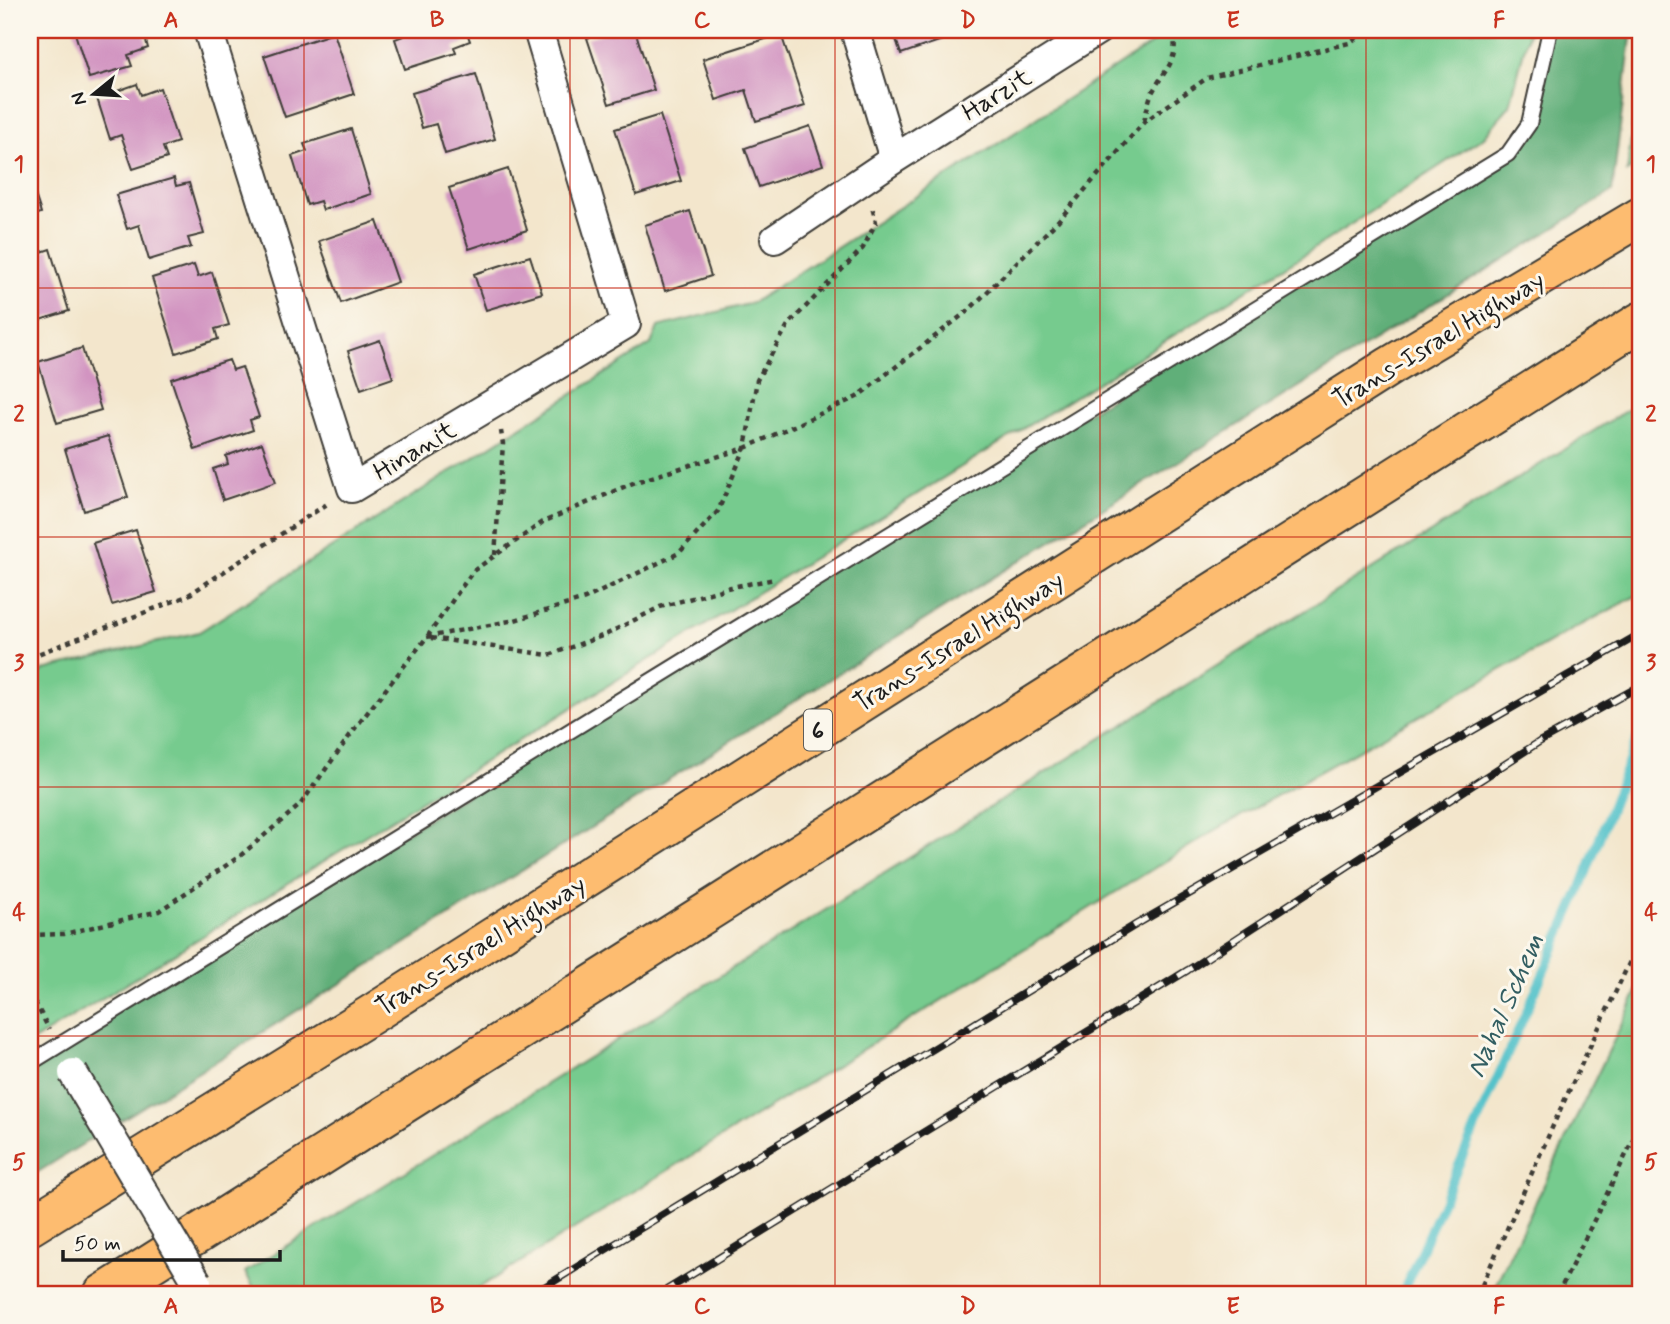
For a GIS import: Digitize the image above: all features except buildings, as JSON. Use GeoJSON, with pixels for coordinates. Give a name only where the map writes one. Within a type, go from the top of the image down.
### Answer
{"type":"FeatureCollection","features":[{"type":"Feature","properties":{"kind":"highway","name":"Trans-Israel Highway"},"geometry":{"type":"LineString","coordinates":[[30,1226],[372,1014],[1390,366],[1625,227]]}},
{"type":"Feature","properties":{"kind":"highway"},"geometry":{"type":"LineString","coordinates":[[103,1294],[1640,322]]}},
{"type":"Feature","properties":{"kind":"street","name":"Hinanit"},"geometry":{"type":"LineString","coordinates":[[208,30],[352,488],[626,324],[538,30]]}},
{"type":"Feature","properties":{"kind":"street"},"geometry":{"type":"LineString","coordinates":[[855,30],[894,159]]}},
{"type":"Feature","properties":{"kind":"street","name":"Harzit"},"geometry":{"type":"LineString","coordinates":[[775,240],[894,159],[1098,30]]}},
{"type":"Feature","properties":{"kind":"street"},"geometry":{"type":"LineString","coordinates":[[72,1073],[201,1288]]}},
{"type":"Feature","properties":{"kind":"lane"},"geometry":{"type":"LineString","coordinates":[[30,1063],[1508,153],[1529,124],[1550,30]]}},
{"type":"Feature","properties":{"kind":"path"},"geometry":{"type":"LineString","coordinates":[[1144,122],[1152,94],[1169,67],[1177,46],[1172,30]]}},
{"type":"Feature","properties":{"kind":"path"},"geometry":{"type":"LineString","coordinates":[[30,935],[65,934],[159,911],[240,856],[300,805],[473,571],[543,522],[633,483],[745,447],[857,397],[969,310],[1057,222],[1144,122],[1207,78],[1349,43],[1368,30]]}},
{"type":"Feature","properties":{"kind":"path"},"geometry":{"type":"LineString","coordinates":[[426,637],[515,620],[586,599],[679,553],[718,511],[745,447],[757,380],[788,325],[863,248],[876,222],[864,179]]}},
{"type":"Feature","properties":{"kind":"path"},"geometry":{"type":"LineString","coordinates":[[495,556],[503,444],[497,401]]}},
{"type":"Feature","properties":{"kind":"path"},"geometry":{"type":"LineString","coordinates":[[30,657],[187,596],[352,488]]}},
{"type":"Feature","properties":{"kind":"path"},"geometry":{"type":"LineString","coordinates":[[426,637],[549,654],[605,635],[660,607],[731,587],[777,578]]}},
{"type":"Feature","properties":{"kind":"path"},"geometry":{"type":"LineString","coordinates":[[30,700],[33,735],[30,747]]}},
{"type":"Feature","properties":{"kind":"path"},"geometry":{"type":"LineString","coordinates":[[1478,1294],[1640,940]]}},
{"type":"Feature","properties":{"kind":"path"},"geometry":{"type":"LineString","coordinates":[[1558,1294],[1640,1126]]}},
{"type":"Feature","properties":{"kind":"green space"},"geometry":{"type":"Polygon","coordinates":[[[1173,30],[1529,30],[1510,105],[1484,137],[1315,248],[30,1043],[30,681],[44,670],[199,632],[651,344],[658,327],[752,303],[1173,30]]]}},
{"type":"Feature","properties":{"kind":"green space"},"geometry":{"type":"Polygon","coordinates":[[[1550,30],[1632,30],[1612,192],[30,1177],[30,1064],[1508,154],[1529,124],[1550,30]]]}},
{"type":"Feature","properties":{"kind":"green space"},"geometry":{"type":"Polygon","coordinates":[[[1640,62],[1640,163],[1627,172],[1640,62]]]}},
{"type":"Feature","properties":{"kind":"green space"},"geometry":{"type":"Polygon","coordinates":[[[1640,402],[1640,594],[1214,831],[469,1294],[257,1294],[245,1272],[1640,402]]]}},
{"type":"Feature","properties":{"kind":"green space"},"geometry":{"type":"Polygon","coordinates":[[[1640,985],[1640,1294],[1491,1294],[1632,1003],[1640,985]]]}},
{"type":"Feature","properties":{"kind":"waterway","name":"Nahal Schem"},"geometry":{"type":"LineString","coordinates":[[1402,1294],[1579,892],[1640,731]]}},
{"type":"Feature","properties":{"kind":"railway"},"geometry":{"type":"LineString","coordinates":[[533,1294],[1137,924],[1640,634]]}},
{"type":"Feature","properties":{"kind":"railway"},"geometry":{"type":"LineString","coordinates":[[660,1294],[1188,970],[1539,742],[1640,686]]}}]}
